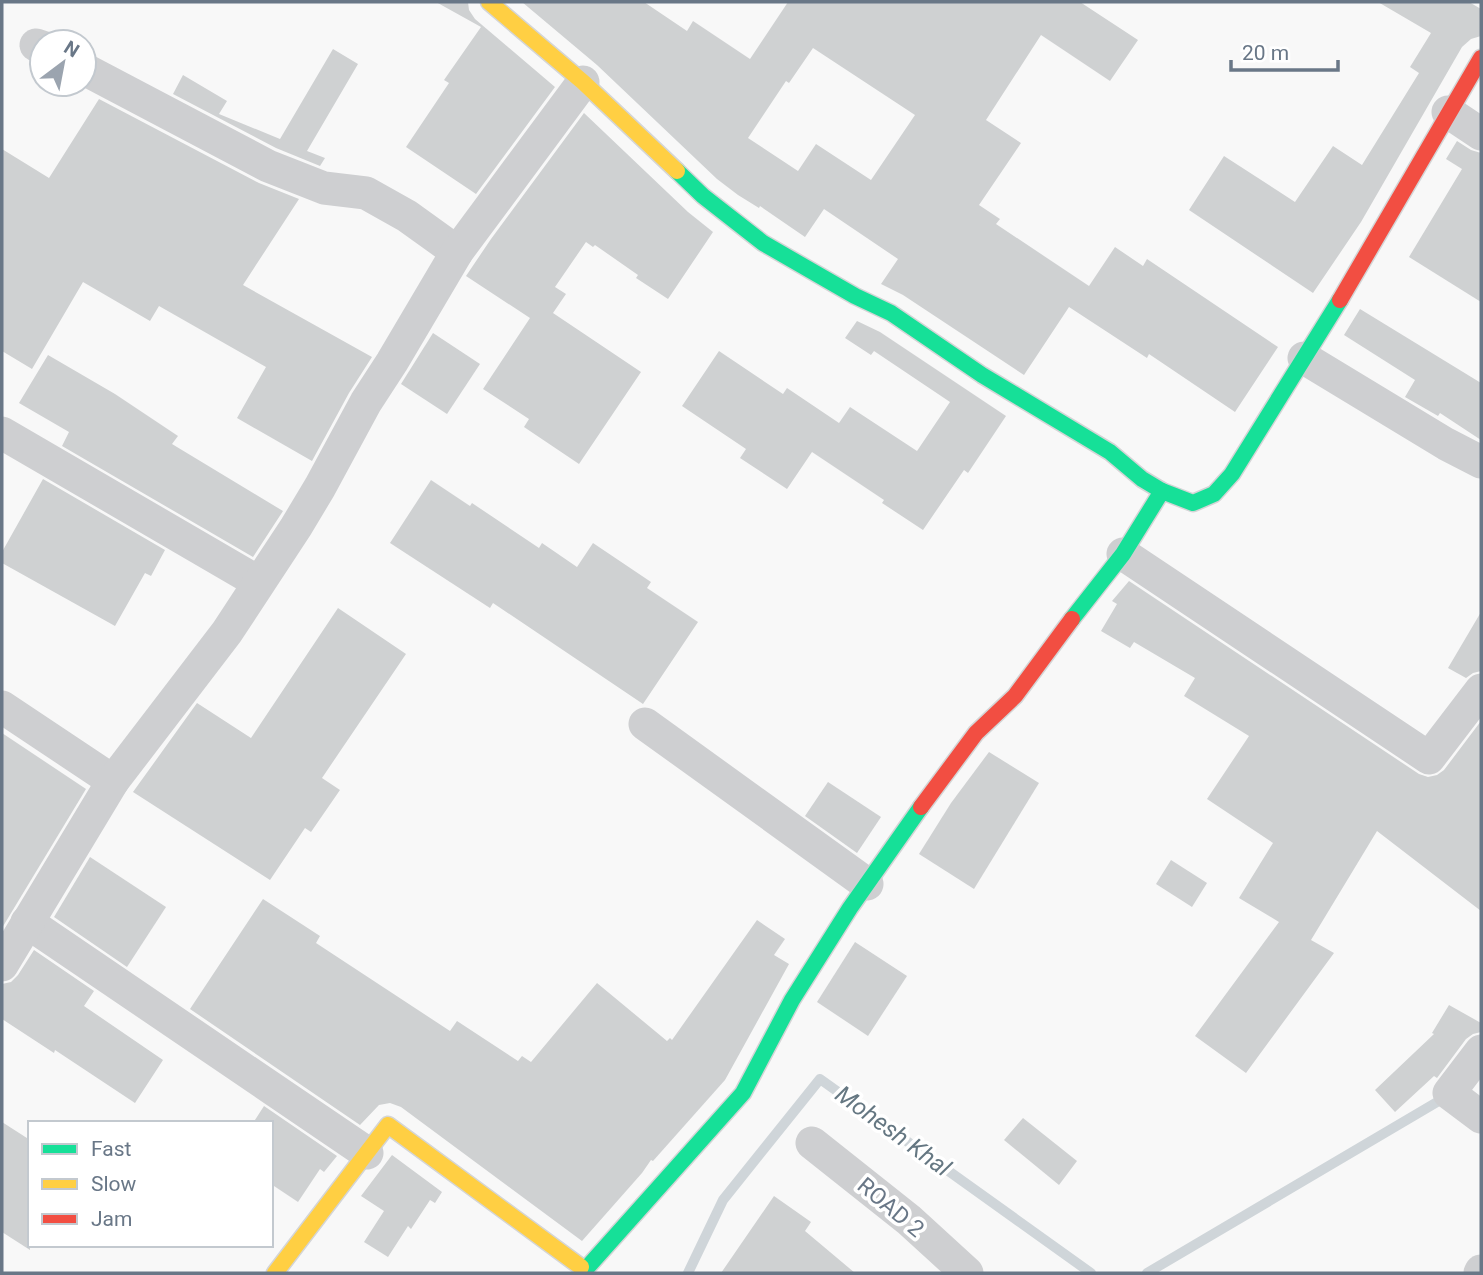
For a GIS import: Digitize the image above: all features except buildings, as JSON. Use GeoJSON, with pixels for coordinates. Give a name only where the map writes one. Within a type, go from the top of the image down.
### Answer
{"type":"FeatureCollection","features":[{"type":"Feature","properties":{"kind":"street"},"geometry":{"type":"LineString","coordinates":[[489,2],[583,82],[703,196],[763,243],[855,296],[891,313],[982,375],[1110,452],[1142,479],[1162,491],[1193,503],[1214,494],[1233,474],[1360,268],[1481,58]]}},
{"type":"Feature","properties":{"kind":"street"},"geometry":{"type":"LineString","coordinates":[[98,76],[268,166],[324,188],[366,193],[407,216],[457,252]]}},
{"type":"Feature","properties":{"kind":"street"},"geometry":{"type":"LineString","coordinates":[[2,965],[113,781],[227,632],[320,487],[346,435],[457,252],[583,82]]}},
{"type":"Feature","properties":{"kind":"street"},"geometry":{"type":"LineString","coordinates":[[1448,112],[1481,134]]}},
{"type":"Feature","properties":{"kind":"street"},"geometry":{"type":"LineString","coordinates":[[1304,358],[1446,444],[1481,462]]}},
{"type":"Feature","properties":{"kind":"street"},"geometry":{"type":"LineString","coordinates":[[2,433],[258,582]]}},
{"type":"Feature","properties":{"kind":"street"},"geometry":{"type":"LineString","coordinates":[[275,1273],[388,1125],[584,1270],[743,1093],[792,1000],[867,884],[975,733],[1015,696],[1095,587],[1123,554],[1162,491]]}},
{"type":"Feature","properties":{"kind":"street"},"geometry":{"type":"LineString","coordinates":[[1123,554],[1429,758],[1481,690]]}},
{"type":"Feature","properties":{"kind":"street"},"geometry":{"type":"LineString","coordinates":[[2,707],[113,781]]}},
{"type":"Feature","properties":{"kind":"street"},"geometry":{"type":"LineString","coordinates":[[645,724],[867,884]]}},
{"type":"Feature","properties":{"kind":"street"},"geometry":{"type":"LineString","coordinates":[[27,922],[367,1153]]}},
{"type":"Feature","properties":{"kind":"street"},"geometry":{"type":"LineString","coordinates":[[1481,1051],[1449,1093],[1481,1117]]}},
{"type":"Feature","properties":{"kind":"street","name":"ROAD 2"},"geometry":{"type":"LineString","coordinates":[[812,1143],[908,1220],[967,1273]]}},
{"type":"Feature","properties":{"kind":"waterway","name":"Mohesh Khal"},"geometry":{"type":"LineString","coordinates":[[688,1273],[723,1200],[820,1079],[1091,1273]]}},
{"type":"Feature","properties":{"kind":"waterway","name":"Mohesh Khal"},"geometry":{"type":"LineString","coordinates":[[1147,1273],[1449,1095]]}},
{"type":"Feature","properties":{"kind":"traffic: fast"},"geometry":{"type":"LineString","coordinates":[[677,171],[703,196],[763,243],[855,296],[891,313],[982,375],[1110,452],[1142,479],[1162,491],[1193,503],[1214,494],[1232,474],[1340,300]]}},
{"type":"Feature","properties":{"kind":"traffic: fast"},"geometry":{"type":"LineString","coordinates":[[1072,619],[1123,554],[1162,491]]}},
{"type":"Feature","properties":{"kind":"traffic: fast"},"geometry":{"type":"LineString","coordinates":[[581,1267],[585,1270],[743,1093],[792,1000],[850,908],[921,807]]}},
{"type":"Feature","properties":{"kind":"traffic: slow"},"geometry":{"type":"LineString","coordinates":[[489,2],[583,82],[677,171]]}},
{"type":"Feature","properties":{"kind":"traffic: slow"},"geometry":{"type":"LineString","coordinates":[[275,1273],[388,1125],[581,1267]]}},
{"type":"Feature","properties":{"kind":"traffic: jam"},"geometry":{"type":"LineString","coordinates":[[1340,300],[1481,58]]}},
{"type":"Feature","properties":{"kind":"traffic: jam"},"geometry":{"type":"LineString","coordinates":[[921,807],[976,733],[1015,696],[1072,619]]}}]}
